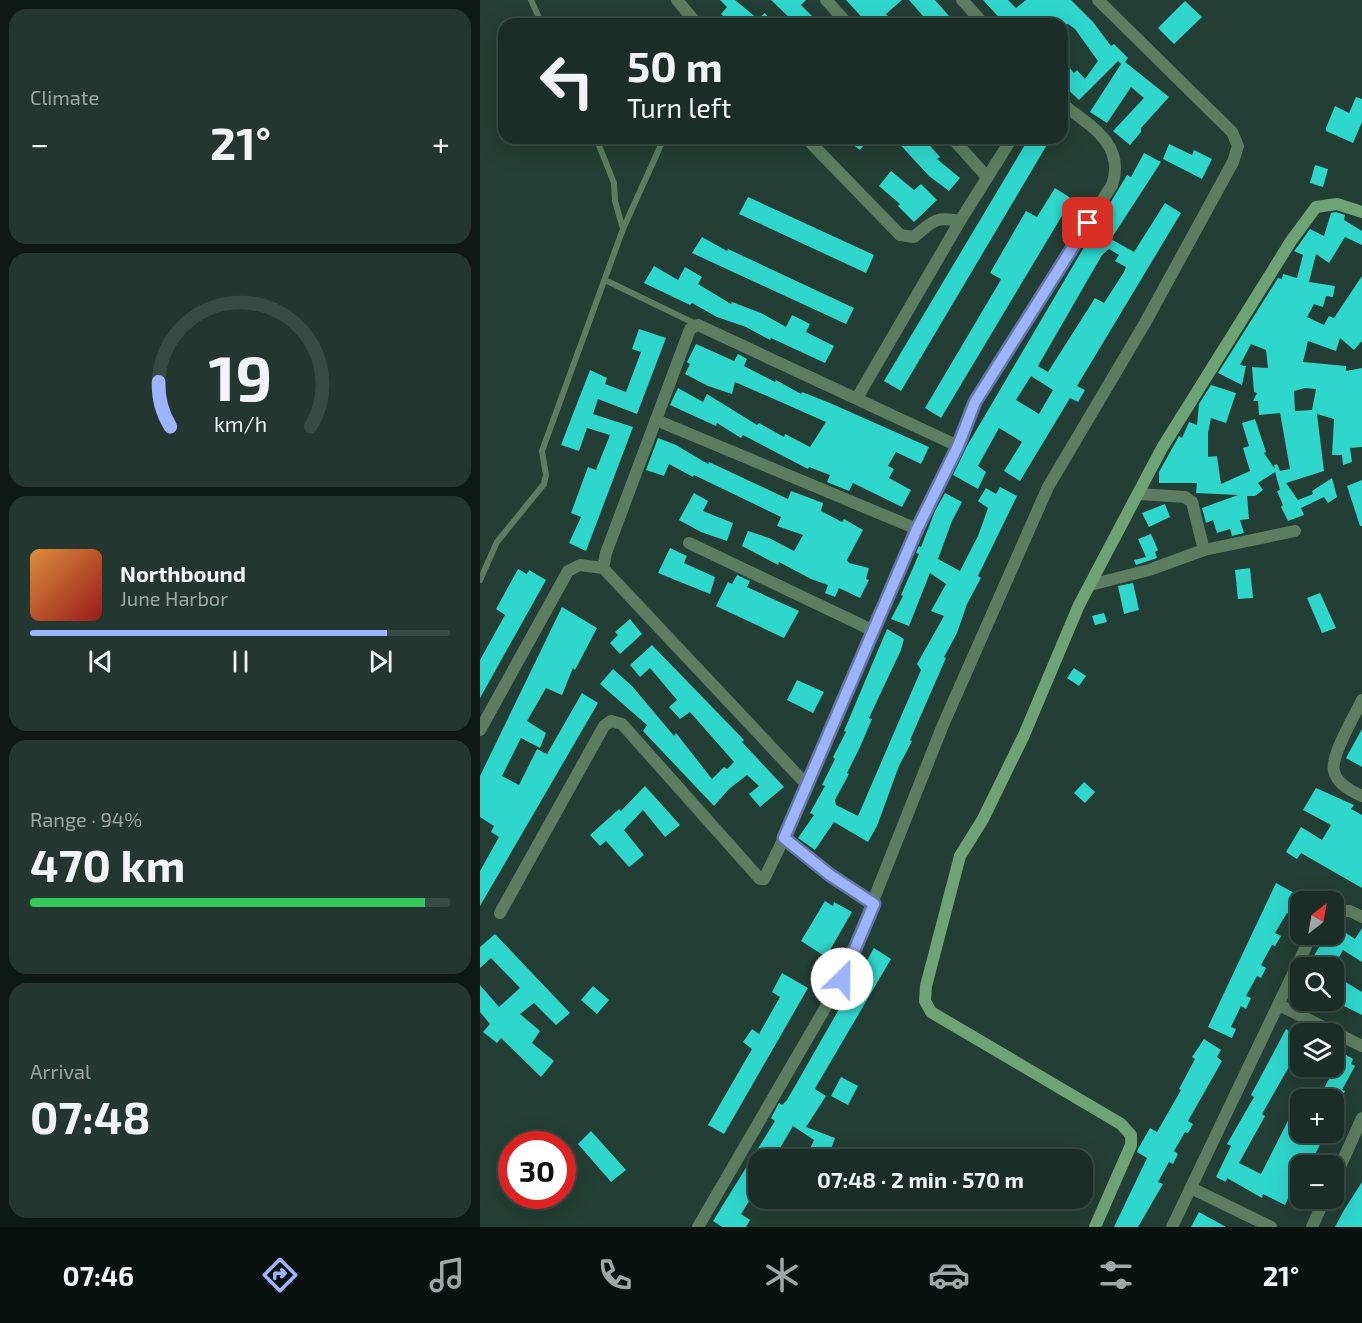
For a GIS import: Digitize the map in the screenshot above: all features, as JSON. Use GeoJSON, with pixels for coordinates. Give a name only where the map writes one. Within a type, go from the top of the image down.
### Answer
{"type":"FeatureCollection","features":[{"type":"Feature","properties":{"kind":"street"},"geometry":{"type":"LineString","coordinates":[[676,0],[692,18]]}},
{"type":"Feature","properties":{"kind":"street"},"geometry":{"type":"LineString","coordinates":[[826,0],[842,18]]}},
{"type":"Feature","properties":{"kind":"street"},"geometry":{"type":"LineString","coordinates":[[962,0],[978,18]]}},
{"type":"Feature","properties":{"kind":"street"},"geometry":{"type":"LineString","coordinates":[[698,1227],[842,979],[874,904],[881,875],[939,736],[1047,488],[1145,323],[1233,162],[1238,146],[1232,132],[1098,0]]}},
{"type":"Feature","properties":{"kind":"street"},"geometry":{"type":"LineString","coordinates":[[500,913],[604,726],[611,721],[622,724],[760,879],[764,879],[784,838],[917,529],[958,446],[975,402],[1112,185],[1116,174],[1114,155],[1109,142],[1068,109]]}},
{"type":"Feature","properties":{"kind":"street"},"geometry":{"type":"LineString","coordinates":[[812,144],[900,235],[914,237],[936,219],[942,217],[960,221]]}},
{"type":"Feature","properties":{"kind":"street"},"geometry":{"type":"LineString","coordinates":[[957,144],[987,177]]}},
{"type":"Feature","properties":{"kind":"street"},"geometry":{"type":"LineString","coordinates":[[857,398],[960,221],[1008,144]]}},
{"type":"Feature","properties":{"kind":"street"},"geometry":{"type":"LineString","coordinates":[[1095,1227],[1131,1145],[1131,1135],[1121,1124],[931,1012],[924,1000],[931,957],[960,856],[983,819],[1024,735],[1090,585],[1162,448],[1291,241],[1316,207],[1336,204],[1362,212]]}},
{"type":"Feature","properties":{"kind":"street"},"geometry":{"type":"LineString","coordinates":[[603,568],[606,553],[690,329],[698,324],[958,446]]}},
{"type":"Feature","properties":{"kind":"street"},"geometry":{"type":"LineString","coordinates":[[656,420],[917,529]]}},
{"type":"Feature","properties":{"kind":"street"},"geometry":{"type":"LineString","coordinates":[[1139,494],[1185,497],[1192,502],[1204,550]]}},
{"type":"Feature","properties":{"kind":"street"},"geometry":{"type":"LineString","coordinates":[[1090,585],[1149,570],[1204,550],[1295,531]]}},
{"type":"Feature","properties":{"kind":"street"},"geometry":{"type":"LineString","coordinates":[[689,543],[874,631]]}},
{"type":"Feature","properties":{"kind":"street"},"geometry":{"type":"LineString","coordinates":[[480,730],[568,570],[580,566],[603,568],[806,784]]}},
{"type":"Feature","properties":{"kind":"street"},"geometry":{"type":"LineString","coordinates":[[1362,700],[1334,760],[1334,771],[1340,781],[1362,796]]}},
{"type":"Feature","properties":{"kind":"street"},"geometry":{"type":"LineString","coordinates":[[784,838],[830,875],[874,904]]}},
{"type":"Feature","properties":{"kind":"street"},"geometry":{"type":"LineString","coordinates":[[1344,911],[1350,911],[1362,917]]}},
{"type":"Feature","properties":{"kind":"street"},"geometry":{"type":"LineString","coordinates":[[1172,1227],[1307,945]]}},
{"type":"Feature","properties":{"kind":"street"},"geometry":{"type":"LineString","coordinates":[[1279,1005],[1362,1046]]}},
{"type":"Feature","properties":{"kind":"street"},"geometry":{"type":"LineString","coordinates":[[1344,1158],[1362,1119]]}},
{"type":"Feature","properties":{"kind":"street"},"geometry":{"type":"LineString","coordinates":[[1191,1188],[1271,1227]]}},
{"type":"Feature","properties":{"kind":"street"},"geometry":{"type":"LineString","coordinates":[[1311,1227],[1320,1209]]}},
{"type":"Feature","properties":{"kind":"lane"},"geometry":{"type":"LineString","coordinates":[[531,0],[539,18]]}},
{"type":"Feature","properties":{"kind":"lane"},"geometry":{"type":"LineString","coordinates":[[599,144],[614,183],[615,201],[623,229]]}},
{"type":"Feature","properties":{"kind":"lane"},"geometry":{"type":"LineString","coordinates":[[480,580],[497,542],[544,484],[546,475],[542,451],[623,229],[661,144]]}},
{"type":"Feature","properties":{"kind":"lane"},"geometry":{"type":"LineString","coordinates":[[604,280],[698,324]]}},
{"type":"Feature","properties":{"kind":"building"},"geometry":{"type":"Polygon","coordinates":[[[720,0],[735,0],[757,18],[726,18],[721,14],[727,7],[720,0]]]}},
{"type":"Feature","properties":{"kind":"building"},"geometry":{"type":"Polygon","coordinates":[[[771,0],[806,0],[801,5],[814,18],[790,18],[771,0]]]}},
{"type":"Feature","properties":{"kind":"building"},"geometry":{"type":"Polygon","coordinates":[[[846,0],[902,0],[886,14],[889,18],[862,18],[846,0]]]}},
{"type":"Feature","properties":{"kind":"building"},"geometry":{"type":"Polygon","coordinates":[[[909,0],[935,0],[951,18],[925,18],[909,0]]]}},
{"type":"Feature","properties":{"kind":"building"},"geometry":{"type":"Polygon","coordinates":[[[983,0],[1008,0],[1016,8],[1026,0],[1071,0],[1093,22],[1111,46],[1114,44],[1128,58],[1125,62],[1169,97],[1141,128],[1141,132],[1130,145],[1113,131],[1144,98],[1131,87],[1107,123],[1090,112],[1121,64],[1118,61],[1079,100],[1068,90],[1068,66],[1074,73],[1077,70],[1085,79],[1098,61],[1075,29],[1068,24],[1068,18],[1000,18],[983,0]]]}},
{"type":"Feature","properties":{"kind":"building"},"geometry":{"type":"Polygon","coordinates":[[[1185,1],[1202,17],[1174,44],[1158,28],[1185,1]]]}},
{"type":"Feature","properties":{"kind":"building"},"geometry":{"type":"Polygon","coordinates":[[[765,13],[769,18],[759,18],[765,13]]]}},
{"type":"Feature","properties":{"kind":"building"},"geometry":{"type":"Polygon","coordinates":[[[1356,97],[1362,99],[1362,122],[1353,143],[1326,131],[1326,128],[1335,106],[1349,113],[1356,97]]]}},
{"type":"Feature","properties":{"kind":"building"},"geometry":{"type":"Polygon","coordinates":[[[852,144],[865,144],[860,150],[852,144]]]}},
{"type":"Feature","properties":{"kind":"building"},"geometry":{"type":"Polygon","coordinates":[[[900,144],[928,144],[940,157],[937,159],[960,178],[949,191],[929,176],[900,144]]]}},
{"type":"Feature","properties":{"kind":"building"},"geometry":{"type":"Polygon","coordinates":[[[1025,144],[1047,144],[901,391],[884,381],[1025,144]]]}},
{"type":"Feature","properties":{"kind":"building"},"geometry":{"type":"Polygon","coordinates":[[[1169,144],[1192,155],[1194,150],[1212,159],[1202,179],[1163,159],[1169,144]]]}},
{"type":"Feature","properties":{"kind":"building"},"geometry":{"type":"Polygon","coordinates":[[[1144,153],[1161,162],[1111,239],[1134,252],[1165,203],[1181,213],[1077,386],[1085,390],[1078,402],[1070,398],[1020,481],[1004,471],[1022,442],[999,428],[978,466],[986,472],[978,489],[953,475],[967,446],[1127,175],[1131,177],[1144,153]],[[1109,249],[1102,255],[1038,366],[1048,372],[1095,298],[1104,303],[1124,272],[1126,267],[1115,261],[1119,255],[1109,249]],[[1031,376],[1016,400],[1039,414],[1053,390],[1031,376]]]}},
{"type":"Feature","properties":{"kind":"building"},"geometry":{"type":"Polygon","coordinates":[[[1315,165],[1328,169],[1323,187],[1310,183],[1315,165]]]}},
{"type":"Feature","properties":{"kind":"building"},"geometry":{"type":"Polygon","coordinates":[[[891,171],[914,190],[921,184],[937,200],[914,222],[898,206],[900,204],[879,186],[891,171]]]}},
{"type":"Feature","properties":{"kind":"building"},"geometry":{"type":"Polygon","coordinates":[[[1055,188],[1072,199],[941,418],[925,408],[1001,279],[990,273],[1026,211],[1037,217],[1055,188]]]}},
{"type":"Feature","properties":{"kind":"building"},"geometry":{"type":"Polygon","coordinates":[[[748,197],[874,255],[866,273],[739,214],[748,197]]]}},
{"type":"Feature","properties":{"kind":"building"},"geometry":{"type":"Polygon","coordinates":[[[1331,213],[1345,215],[1344,220],[1362,231],[1362,245],[1345,237],[1329,263],[1316,254],[1309,282],[1335,286],[1333,297],[1326,296],[1323,307],[1314,304],[1307,317],[1324,325],[1329,316],[1334,318],[1362,276],[1362,341],[1354,350],[1340,338],[1336,351],[1308,341],[1303,362],[1346,366],[1346,371],[1362,368],[1362,447],[1350,448],[1352,462],[1343,465],[1342,455],[1332,455],[1334,419],[1317,414],[1324,471],[1286,483],[1298,500],[1313,494],[1312,491],[1332,478],[1337,497],[1328,503],[1324,497],[1301,508],[1304,515],[1288,521],[1281,507],[1283,505],[1277,491],[1280,490],[1275,472],[1258,483],[1263,490],[1255,496],[1247,496],[1249,519],[1240,520],[1244,533],[1232,536],[1230,529],[1217,533],[1213,520],[1206,523],[1202,508],[1238,495],[1196,493],[1197,483],[1159,483],[1159,472],[1179,436],[1182,438],[1189,422],[1197,425],[1199,404],[1211,385],[1236,393],[1226,423],[1211,418],[1208,433],[1208,457],[1217,456],[1221,484],[1250,471],[1243,448],[1249,446],[1242,423],[1255,419],[1266,452],[1264,453],[1275,469],[1274,465],[1277,464],[1280,471],[1290,469],[1280,413],[1259,415],[1258,401],[1253,401],[1257,393],[1254,392],[1252,367],[1268,368],[1266,350],[1251,344],[1240,365],[1246,366],[1242,385],[1218,373],[1278,278],[1282,279],[1283,274],[1297,278],[1303,255],[1294,251],[1310,229],[1324,236],[1331,213]],[[1305,388],[1294,391],[1295,411],[1312,410],[1316,389],[1305,388]]]}},
{"type":"Feature","properties":{"kind":"building"},"geometry":{"type":"Polygon","coordinates":[[[702,237],[727,251],[728,249],[854,308],[846,324],[692,253],[702,237]]]}},
{"type":"Feature","properties":{"kind":"building"},"geometry":{"type":"Polygon","coordinates":[[[654,266],[678,280],[685,267],[702,277],[698,284],[731,304],[732,302],[761,313],[786,327],[792,315],[810,324],[806,332],[834,346],[825,363],[771,338],[770,340],[746,327],[717,317],[692,303],[690,305],[644,283],[654,266]]]}},
{"type":"Feature","properties":{"kind":"building"},"geometry":{"type":"Polygon","coordinates":[[[639,329],[666,338],[637,414],[598,399],[593,414],[633,427],[586,551],[569,543],[581,517],[571,513],[588,467],[596,470],[610,435],[587,428],[579,451],[561,445],[590,370],[607,378],[605,384],[626,392],[641,352],[632,349],[639,329]]]}},
{"type":"Feature","properties":{"kind":"building"},"geometry":{"type":"Polygon","coordinates":[[[696,344],[734,361],[738,354],[747,359],[744,366],[775,382],[776,380],[801,394],[802,392],[830,403],[929,447],[921,464],[896,452],[888,466],[894,469],[889,478],[911,490],[902,507],[853,483],[849,491],[827,482],[830,475],[809,467],[808,469],[743,435],[741,438],[717,423],[716,426],[670,405],[678,388],[703,402],[707,394],[757,425],[759,423],[784,437],[785,434],[810,447],[826,422],[735,382],[732,394],[708,386],[685,374],[690,364],[687,362],[696,344]]]}},
{"type":"Feature","properties":{"kind":"building"},"geometry":{"type":"Polygon","coordinates":[[[658,438],[676,445],[708,464],[709,462],[788,499],[791,491],[823,503],[821,511],[842,522],[844,519],[863,530],[847,560],[849,563],[869,568],[866,579],[869,580],[860,598],[839,588],[835,597],[825,593],[828,585],[779,562],[778,565],[742,546],[748,531],[769,538],[794,551],[803,535],[777,526],[781,517],[669,464],[664,476],[646,470],[658,438]]]}},
{"type":"Feature","properties":{"kind":"building"},"geometry":{"type":"Polygon","coordinates":[[[1362,480],[1362,526],[1360,526],[1347,486],[1362,480]]]}},
{"type":"Feature","properties":{"kind":"building"},"geometry":{"type":"Polygon","coordinates":[[[1000,487],[1017,496],[978,576],[981,578],[944,657],[946,658],[910,740],[912,741],[899,766],[877,826],[868,842],[834,822],[815,850],[798,838],[814,815],[810,813],[825,786],[822,785],[835,759],[833,757],[846,732],[844,731],[887,629],[904,639],[901,650],[869,718],[872,719],[847,773],[849,774],[835,800],[836,805],[858,816],[921,670],[917,664],[944,616],[931,611],[946,584],[930,573],[909,626],[891,619],[903,596],[901,595],[919,554],[916,553],[919,546],[921,547],[935,511],[945,493],[962,502],[952,521],[938,559],[960,571],[978,536],[988,508],[978,501],[986,488],[996,494],[1000,487]]]}},
{"type":"Feature","properties":{"kind":"building"},"geometry":{"type":"Polygon","coordinates":[[[694,493],[708,501],[703,511],[733,523],[727,541],[701,532],[679,520],[694,493]]]}},
{"type":"Feature","properties":{"kind":"building"},"geometry":{"type":"Polygon","coordinates":[[[1165,504],[1170,517],[1149,527],[1142,513],[1165,504]]]}},
{"type":"Feature","properties":{"kind":"building"},"geometry":{"type":"Polygon","coordinates":[[[1151,534],[1158,550],[1155,552],[1157,558],[1136,565],[1134,560],[1146,557],[1138,539],[1151,534]]]}},
{"type":"Feature","properties":{"kind":"building"},"geometry":{"type":"Polygon","coordinates":[[[670,548],[687,556],[684,563],[715,577],[710,594],[658,573],[670,548]]]}},
{"type":"Feature","properties":{"kind":"building"},"geometry":{"type":"Polygon","coordinates":[[[1250,568],[1253,598],[1238,599],[1235,570],[1250,568]]]}},
{"type":"Feature","properties":{"kind":"building"},"geometry":{"type":"Polygon","coordinates":[[[518,569],[527,574],[529,570],[546,580],[480,698],[480,660],[505,615],[496,609],[518,569]]]}},
{"type":"Feature","properties":{"kind":"building"},"geometry":{"type":"Polygon","coordinates":[[[737,575],[750,581],[747,587],[799,611],[784,638],[716,606],[728,582],[732,584],[737,575]]]}},
{"type":"Feature","properties":{"kind":"building"},"geometry":{"type":"Polygon","coordinates":[[[1133,583],[1139,610],[1124,614],[1118,586],[1133,583]]]}},
{"type":"Feature","properties":{"kind":"building"},"geometry":{"type":"Polygon","coordinates":[[[1320,593],[1336,628],[1322,633],[1307,598],[1320,593]]]}},
{"type":"Feature","properties":{"kind":"building"},"geometry":{"type":"Polygon","coordinates":[[[562,607],[597,628],[575,670],[573,668],[562,695],[546,688],[527,721],[546,733],[540,748],[521,738],[502,776],[519,785],[537,749],[547,754],[582,693],[598,703],[480,906],[480,871],[499,837],[491,832],[494,826],[480,817],[480,776],[562,607]]]}},
{"type":"Feature","properties":{"kind":"building"},"geometry":{"type":"Polygon","coordinates":[[[1104,613],[1107,622],[1095,625],[1092,616],[1104,613]]]}},
{"type":"Feature","properties":{"kind":"building"},"geometry":{"type":"Polygon","coordinates":[[[630,619],[642,634],[620,654],[610,643],[618,635],[615,632],[630,619]]]}},
{"type":"Feature","properties":{"kind":"building"},"geometry":{"type":"Polygon","coordinates":[[[652,645],[744,740],[742,742],[784,787],[760,807],[749,794],[759,786],[747,775],[729,789],[714,806],[643,731],[647,725],[600,684],[613,669],[632,686],[674,736],[676,733],[712,779],[724,767],[727,769],[734,762],[690,712],[680,719],[669,707],[677,700],[650,668],[640,677],[630,665],[652,645]]]}},
{"type":"Feature","properties":{"kind":"building"},"geometry":{"type":"Polygon","coordinates":[[[1074,668],[1086,676],[1079,686],[1067,678],[1074,668]]]}},
{"type":"Feature","properties":{"kind":"building"},"geometry":{"type":"Polygon","coordinates":[[[797,680],[824,692],[813,713],[787,700],[797,680]]]}},
{"type":"Feature","properties":{"kind":"building"},"geometry":{"type":"Polygon","coordinates":[[[1362,729],[1362,767],[1346,758],[1362,729]]]}},
{"type":"Feature","properties":{"kind":"building"},"geometry":{"type":"Polygon","coordinates":[[[1084,782],[1095,792],[1085,803],[1074,793],[1084,782]]]}},
{"type":"Feature","properties":{"kind":"building"},"geometry":{"type":"Polygon","coordinates":[[[645,786],[680,825],[665,837],[643,810],[624,830],[644,855],[629,867],[606,841],[600,846],[590,835],[619,809],[621,811],[645,786]]]}},
{"type":"Feature","properties":{"kind":"building"},"geometry":{"type":"Polygon","coordinates":[[[1316,788],[1354,805],[1351,809],[1362,815],[1362,888],[1301,853],[1297,859],[1286,852],[1301,827],[1322,840],[1331,825],[1303,810],[1316,788]]]}},
{"type":"Feature","properties":{"kind":"building"},"geometry":{"type":"Polygon","coordinates":[[[1276,883],[1291,891],[1290,914],[1287,913],[1275,933],[1281,936],[1275,946],[1272,945],[1261,965],[1266,968],[1261,978],[1257,976],[1246,996],[1251,998],[1246,1009],[1241,1006],[1231,1027],[1236,1029],[1232,1038],[1208,1027],[1276,883]]]}},
{"type":"Feature","properties":{"kind":"building"},"geometry":{"type":"Polygon","coordinates":[[[825,901],[833,906],[834,902],[852,912],[826,957],[801,941],[825,901]]]}},
{"type":"Feature","properties":{"kind":"building"},"geometry":{"type":"Polygon","coordinates":[[[1362,928],[1362,962],[1343,950],[1339,957],[1313,957],[1320,945],[1344,945],[1344,932],[1355,939],[1362,928]]]}},
{"type":"Feature","properties":{"kind":"building"},"geometry":{"type":"Polygon","coordinates":[[[495,934],[570,1013],[556,1025],[534,1003],[520,1014],[540,1031],[532,1043],[554,1061],[541,1077],[501,1038],[497,1043],[483,1032],[490,1024],[480,1012],[480,985],[499,1007],[520,988],[491,958],[480,968],[480,947],[495,934]]]}},
{"type":"Feature","properties":{"kind":"building"},"geometry":{"type":"Polygon","coordinates":[[[874,948],[891,959],[815,1089],[826,1096],[806,1127],[835,1138],[831,1149],[810,1149],[814,1140],[793,1126],[779,1149],[758,1149],[775,1121],[771,1118],[779,1103],[782,1105],[874,948]]]}},
{"type":"Feature","properties":{"kind":"building"},"geometry":{"type":"Polygon","coordinates":[[[782,973],[808,988],[724,1134],[708,1125],[752,1049],[743,1042],[752,1029],[759,1034],[780,997],[772,992],[782,973]]]}},
{"type":"Feature","properties":{"kind":"building"},"geometry":{"type":"Polygon","coordinates":[[[1344,981],[1362,992],[1362,1015],[1344,1006],[1344,981]]]}},
{"type":"Feature","properties":{"kind":"building"},"geometry":{"type":"Polygon","coordinates":[[[593,986],[609,1000],[597,1014],[581,1000],[593,986]]]}},
{"type":"Feature","properties":{"kind":"building"},"geometry":{"type":"Polygon","coordinates":[[[1286,1029],[1290,1029],[1288,1064],[1290,1065],[1262,1114],[1265,1116],[1239,1163],[1261,1174],[1290,1117],[1290,1143],[1321,1143],[1315,1155],[1290,1155],[1290,1195],[1285,1205],[1263,1194],[1262,1198],[1227,1178],[1226,1182],[1216,1177],[1231,1146],[1227,1144],[1254,1097],[1251,1095],[1286,1029]]]}},
{"type":"Feature","properties":{"kind":"building"},"geometry":{"type":"Polygon","coordinates":[[[1204,1039],[1221,1050],[1217,1057],[1222,1061],[1188,1121],[1193,1124],[1188,1133],[1185,1132],[1174,1151],[1178,1154],[1173,1164],[1169,1162],[1158,1182],[1163,1184],[1138,1227],[1114,1227],[1147,1158],[1137,1152],[1138,1149],[1150,1128],[1157,1132],[1181,1090],[1179,1089],[1195,1059],[1192,1057],[1204,1039]]]}},
{"type":"Feature","properties":{"kind":"building"},"geometry":{"type":"Polygon","coordinates":[[[1344,1054],[1353,1059],[1351,1064],[1355,1066],[1343,1089],[1324,1089],[1330,1077],[1344,1077],[1344,1054]]]}},
{"type":"Feature","properties":{"kind":"building"},"geometry":{"type":"Polygon","coordinates":[[[841,1077],[858,1086],[848,1105],[831,1096],[841,1077]]]}},
{"type":"Feature","properties":{"kind":"building"},"geometry":{"type":"Polygon","coordinates":[[[591,1131],[626,1170],[611,1182],[578,1144],[591,1131]]]}},
{"type":"Feature","properties":{"kind":"building"},"geometry":{"type":"Polygon","coordinates":[[[748,1165],[748,1203],[741,1214],[750,1220],[746,1227],[722,1227],[713,1221],[748,1165]]]}},
{"type":"Feature","properties":{"kind":"building"},"geometry":{"type":"Polygon","coordinates":[[[1362,1182],[1362,1227],[1335,1227],[1344,1210],[1362,1182]]]}},
{"type":"Feature","properties":{"kind":"building"},"geometry":{"type":"Polygon","coordinates":[[[1199,1212],[1226,1227],[1191,1227],[1199,1212]]]}},
{"type":"Feature","properties":{"kind":"route"},"geometry":{"type":"LineString","coordinates":[[842,979],[874,904],[830,875],[784,838],[917,529],[958,446],[963,428],[975,402],[1088,223]]}}]}
